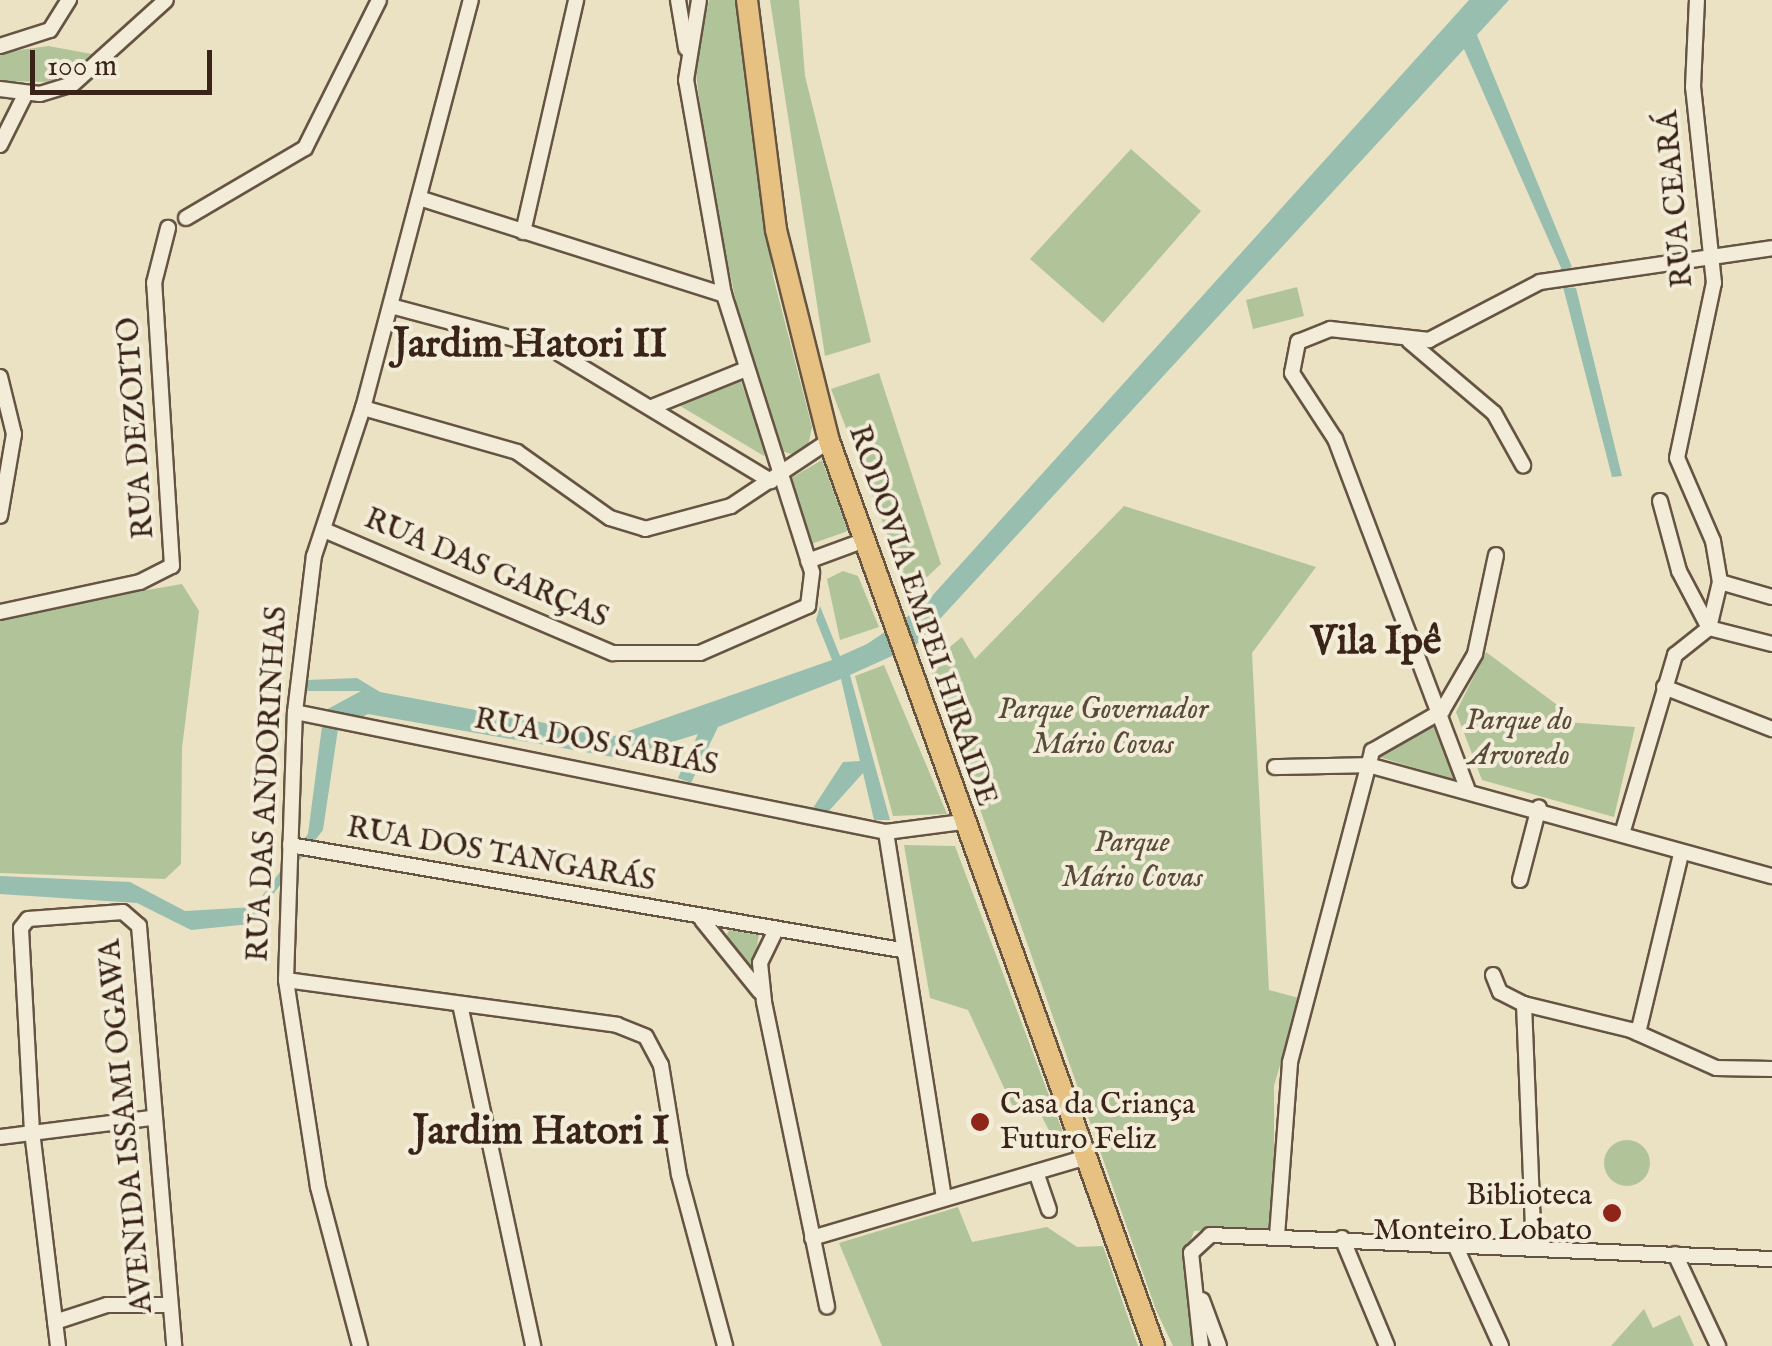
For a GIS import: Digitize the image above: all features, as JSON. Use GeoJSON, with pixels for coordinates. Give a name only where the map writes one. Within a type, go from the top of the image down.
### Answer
{"type":"FeatureCollection","features":[{"type":"Feature","properties":{"kind":"main road","name":"RODOVIA EMPEI HIRAIDE"},"geometry":{"type":"LineString","coordinates":[[747,0],[776,230],[829,440],[962,822],[1154,1343]]}},
{"type":"Feature","properties":{"kind":"street"},"geometry":{"type":"LineString","coordinates":[[0,46],[50,30],[70,0]]}},
{"type":"Feature","properties":{"kind":"street"},"geometry":{"type":"LineString","coordinates":[[0,89],[25,94],[86,76],[166,0]]}},
{"type":"Feature","properties":{"kind":"street"},"geometry":{"type":"LineString","coordinates":[[186,218],[305,148],[379,0]]}},
{"type":"Feature","properties":{"kind":"street","name":"RUA DAS ANDORINHAS"},"geometry":{"type":"LineString","coordinates":[[360,1346],[318,1187],[286,980],[295,712],[303,615],[324,530],[364,408],[471,0]]}},
{"type":"Feature","properties":{"kind":"street"},"geometry":{"type":"LineString","coordinates":[[523,232],[576,0]]}},
{"type":"Feature","properties":{"kind":"street"},"geometry":{"type":"LineString","coordinates":[[678,0],[724,294],[774,480],[808,561],[865,540]]}},
{"type":"Feature","properties":{"kind":"street"},"geometry":{"type":"LineString","coordinates":[[686,48],[698,0]]}},
{"type":"Feature","properties":{"kind":"street","name":"RUA CEARÁ"},"geometry":{"type":"LineString","coordinates":[[1697,0],[1692,87],[1712,260],[1712,304],[1682,404],[1677,458],[1714,540],[1720,582],[1708,628]]}},
{"type":"Feature","properties":{"kind":"street"},"geometry":{"type":"LineString","coordinates":[[0,145],[25,94]]}},
{"type":"Feature","properties":{"kind":"street"},"geometry":{"type":"LineString","coordinates":[[420,198],[724,294]]}},
{"type":"Feature","properties":{"kind":"street","name":"RUA DEZOITO"},"geometry":{"type":"LineString","coordinates":[[0,612],[140,582],[172,566],[154,283],[168,228]]}},
{"type":"Feature","properties":{"kind":"street"},"geometry":{"type":"LineString","coordinates":[[1467,788],[1442,710],[1335,439],[1292,373],[1298,342],[1314,330],[1408,341],[1439,336],[1540,282],[1712,260],[1772,248]]}},
{"type":"Feature","properties":{"kind":"street"},"geometry":{"type":"LineString","coordinates":[[391,306],[552,349],[774,480]]}},
{"type":"Feature","properties":{"kind":"street"},"geometry":{"type":"LineString","coordinates":[[1408,341],[1494,413],[1523,465]]}},
{"type":"Feature","properties":{"kind":"street"},"geometry":{"type":"LineString","coordinates":[[652,407],[746,368]]}},
{"type":"Feature","properties":{"kind":"street"},"geometry":{"type":"LineString","coordinates":[[0,378],[14,434],[0,516]]}},
{"type":"Feature","properties":{"kind":"street"},"geometry":{"type":"LineString","coordinates":[[364,408],[516,452],[610,518],[645,529],[731,506],[829,440]]}},
{"type":"Feature","properties":{"kind":"street"},"geometry":{"type":"LineString","coordinates":[[1660,500],[1679,572],[1708,628],[1772,644]]}},
{"type":"Feature","properties":{"kind":"street","name":"RUA DAS GARÇAS"},"geometry":{"type":"LineString","coordinates":[[324,530],[584,644],[639,656],[724,647],[789,620],[812,598],[808,561]]}},
{"type":"Feature","properties":{"kind":"street"},"geometry":{"type":"LineString","coordinates":[[1277,1236],[1287,1079],[1368,766],[1379,741],[1442,710],[1475,654],[1496,554]]}},
{"type":"Feature","properties":{"kind":"street"},"geometry":{"type":"LineString","coordinates":[[1720,582],[1772,597]]}},
{"type":"Feature","properties":{"kind":"street"},"geometry":{"type":"LineString","coordinates":[[1622,834],[1675,656],[1708,628]]}},
{"type":"Feature","properties":{"kind":"street"},"geometry":{"type":"LineString","coordinates":[[1664,687],[1772,729]]}},
{"type":"Feature","properties":{"kind":"street","name":"RUA DOS SABIÁS"},"geometry":{"type":"LineString","coordinates":[[295,712],[886,832],[962,822]]}},
{"type":"Feature","properties":{"kind":"street"},"geometry":{"type":"LineString","coordinates":[[1275,767],[1368,766],[1539,807],[1681,854],[1772,876]]}},
{"type":"Feature","properties":{"kind":"street"},"geometry":{"type":"LineString","coordinates":[[1520,880],[1539,807]]}},
{"type":"Feature","properties":{"kind":"street"},"geometry":{"type":"LineString","coordinates":[[886,832],[900,950],[944,1198]]}},
{"type":"Feature","properties":{"kind":"street","name":"RUA DOS TANGARÁS"},"geometry":{"type":"LineString","coordinates":[[290,845],[702,920],[900,950]]}},
{"type":"Feature","properties":{"kind":"street"},"geometry":{"type":"LineString","coordinates":[[1638,1033],[1681,854]]}},
{"type":"Feature","properties":{"kind":"street","name":"AVENIDA ISSAMI OGAWA"},"geometry":{"type":"LineString","coordinates":[[32,1132],[21,928],[33,918],[122,912],[139,926],[150,1118],[174,1346]]}},
{"type":"Feature","properties":{"kind":"street"},"geometry":{"type":"LineString","coordinates":[[702,920],[764,1002]]}},
{"type":"Feature","properties":{"kind":"street"},"geometry":{"type":"LineString","coordinates":[[775,932],[760,964],[764,1002],[828,1307]]}},
{"type":"Feature","properties":{"kind":"street"},"geometry":{"type":"LineString","coordinates":[[1493,975],[1500,992],[1524,1004],[1638,1033],[1716,1068],[1772,1069]]}},
{"type":"Feature","properties":{"kind":"street"},"geometry":{"type":"LineString","coordinates":[[286,980],[461,1009],[617,1025],[646,1037],[658,1054],[724,1346]]}},
{"type":"Feature","properties":{"kind":"street"},"geometry":{"type":"LineString","coordinates":[[1524,1004],[1534,1248]]}},
{"type":"Feature","properties":{"kind":"street"},"geometry":{"type":"LineString","coordinates":[[461,1009],[534,1346]]}},
{"type":"Feature","properties":{"kind":"street"},"geometry":{"type":"LineString","coordinates":[[0,1137],[150,1118]]}},
{"type":"Feature","properties":{"kind":"street"},"geometry":{"type":"LineString","coordinates":[[32,1132],[58,1346]]}},
{"type":"Feature","properties":{"kind":"street"},"geometry":{"type":"LineString","coordinates":[[812,1238],[1084,1158]]}},
{"type":"Feature","properties":{"kind":"street"},"geometry":{"type":"LineString","coordinates":[[1036,1172],[1049,1210]]}},
{"type":"Feature","properties":{"kind":"street"},"geometry":{"type":"LineString","coordinates":[[1201,1346],[1193,1276],[1201,1238],[1342,1238],[1772,1259]]}},
{"type":"Feature","properties":{"kind":"street"},"geometry":{"type":"LineString","coordinates":[[1342,1238],[1386,1346]]}},
{"type":"Feature","properties":{"kind":"street"},"geometry":{"type":"LineString","coordinates":[[1455,1245],[1501,1346]]}},
{"type":"Feature","properties":{"kind":"street"},"geometry":{"type":"LineString","coordinates":[[1674,1254],[1718,1346]]}},
{"type":"Feature","properties":{"kind":"street"},"geometry":{"type":"LineString","coordinates":[[1193,1276],[1219,1346]]}},
{"type":"Feature","properties":{"kind":"street"},"geometry":{"type":"LineString","coordinates":[[55,1322],[107,1304],[169,1306]]}},
{"type":"Feature","properties":{"kind":"green space"},"geometry":{"type":"Polygon","coordinates":[[[709,0],[737,0],[773,276],[812,427],[808,446],[791,454],[779,450],[746,346],[710,184],[695,66],[709,0]]]}},
{"type":"Feature","properties":{"kind":"green space"},"geometry":{"type":"Polygon","coordinates":[[[770,0],[799,0],[805,76],[871,342],[825,356],[770,0]]]}},
{"type":"Feature","properties":{"kind":"green space"},"geometry":{"type":"Polygon","coordinates":[[[48,46],[92,54],[53,82],[0,81],[0,53],[48,46]]]}},
{"type":"Feature","properties":{"kind":"green space"},"geometry":{"type":"Polygon","coordinates":[[[1131,149],[1201,211],[1103,323],[1030,259],[1131,149]]]}},
{"type":"Feature","properties":{"kind":"green space"},"geometry":{"type":"Polygon","coordinates":[[[1297,287],[1304,316],[1253,329],[1246,300],[1297,287]]]}},
{"type":"Feature","properties":{"kind":"green space"},"geometry":{"type":"Polygon","coordinates":[[[879,373],[941,564],[910,593],[831,389],[879,373]]]}},
{"type":"Feature","properties":{"kind":"green space"},"geometry":{"type":"Polygon","coordinates":[[[739,377],[767,451],[764,456],[677,404],[739,377]]]}},
{"type":"Feature","properties":{"kind":"green space"},"geometry":{"type":"Polygon","coordinates":[[[822,460],[848,531],[808,545],[786,481],[822,460]]]}},
{"type":"Feature","properties":{"kind":"green space","name":"Parque Mário Covas"},"geometry":{"type":"Polygon","coordinates":[[[1124,506],[1316,567],[1252,653],[1269,990],[1299,998],[1274,1086],[1274,1214],[1271,1228],[1194,1231],[1184,1260],[1192,1346],[1173,1346],[1156,1310],[929,664],[962,637],[975,659],[1124,506]]]}},
{"type":"Feature","properties":{"kind":"green space"},"geometry":{"type":"Polygon","coordinates":[[[843,571],[858,576],[879,627],[840,640],[827,579],[843,571]]]}},
{"type":"Feature","properties":{"kind":"green space"},"geometry":{"type":"Polygon","coordinates":[[[182,584],[199,611],[182,748],[181,864],[165,879],[0,873],[0,615],[182,584]]]}},
{"type":"Feature","properties":{"kind":"green space","name":"Parque do Arvoredo"},"geometry":{"type":"Polygon","coordinates":[[[1486,652],[1564,710],[1566,722],[1635,727],[1614,817],[1482,780],[1456,712],[1486,652]]]}},
{"type":"Feature","properties":{"kind":"green space"},"geometry":{"type":"Polygon","coordinates":[[[884,665],[947,814],[893,816],[855,676],[884,665]]]}},
{"type":"Feature","properties":{"kind":"green space"},"geometry":{"type":"Polygon","coordinates":[[[1433,721],[1458,781],[1379,757],[1382,746],[1433,721]]]}},
{"type":"Feature","properties":{"kind":"green space"},"geometry":{"type":"Polygon","coordinates":[[[904,845],[955,846],[1068,1146],[1058,1148],[1037,1107],[1012,1105],[968,1010],[930,998],[904,845]]]}},
{"type":"Feature","properties":{"kind":"green space"},"geometry":{"type":"Polygon","coordinates":[[[729,930],[759,935],[753,969],[725,939],[729,930]]]}},
{"type":"Feature","properties":{"kind":"green space"},"geometry":{"type":"Polygon","coordinates":[[[1627,1140],[1643,1147],[1650,1163],[1643,1179],[1627,1186],[1611,1179],[1604,1163],[1611,1147],[1627,1140]]]}},
{"type":"Feature","properties":{"kind":"green space"},"geometry":{"type":"Polygon","coordinates":[[[958,1207],[972,1242],[1047,1227],[1077,1247],[1103,1246],[1138,1346],[882,1346],[839,1243],[958,1207]]]}},
{"type":"Feature","properties":{"kind":"green space"},"geometry":{"type":"Polygon","coordinates":[[[1644,1309],[1653,1328],[1680,1315],[1694,1346],[1611,1346],[1644,1309]]]}},
{"type":"Feature","properties":{"kind":"shaded area"},"geometry":{"type":"Polygon","coordinates":[[[1469,0],[1509,0],[1477,35],[1572,267],[1562,270],[1464,49],[916,645],[850,675],[890,820],[874,820],[863,773],[828,812],[813,808],[843,762],[860,761],[841,679],[718,727],[691,783],[678,778],[698,734],[619,758],[368,714],[338,729],[323,830],[250,924],[191,930],[137,903],[0,894],[0,876],[130,882],[185,911],[254,907],[308,834],[324,711],[361,691],[306,691],[307,680],[357,678],[380,692],[614,736],[832,660],[816,620],[820,606],[840,656],[867,644],[923,606],[1469,0]]]}},
{"type":"Feature","properties":{"kind":"shaded area"},"geometry":{"type":"Polygon","coordinates":[[[1563,287],[1576,288],[1622,476],[1612,477],[1563,287]]]}},
{"type":"Feature","properties":{"kind":"place","name":"Casa da Criança Futuro Feliz"},"geometry":{"type":"Point","coordinates":[980,1122]}},
{"type":"Feature","properties":{"kind":"place","name":"Biblioteca Monteiro Lobato"},"geometry":{"type":"Point","coordinates":[1612,1213]}},
{"type":"Feature","properties":{"kind":"district","name":"Jardim Hatori II"},"geometry":{"type":"Point","coordinates":[530,346]}},
{"type":"Feature","properties":{"kind":"district","name":"Vila Ipê"},"geometry":{"type":"Point","coordinates":[1376,643]}},
{"type":"Feature","properties":{"kind":"district","name":"Jardim Hatori I"},"geometry":{"type":"Point","coordinates":[541,1133]}},
{"type":"Feature","properties":{"kind":"park label","name":"Parque Governador Mário Covas"},"geometry":{"type":"Point","coordinates":[1103,727]}}]}
